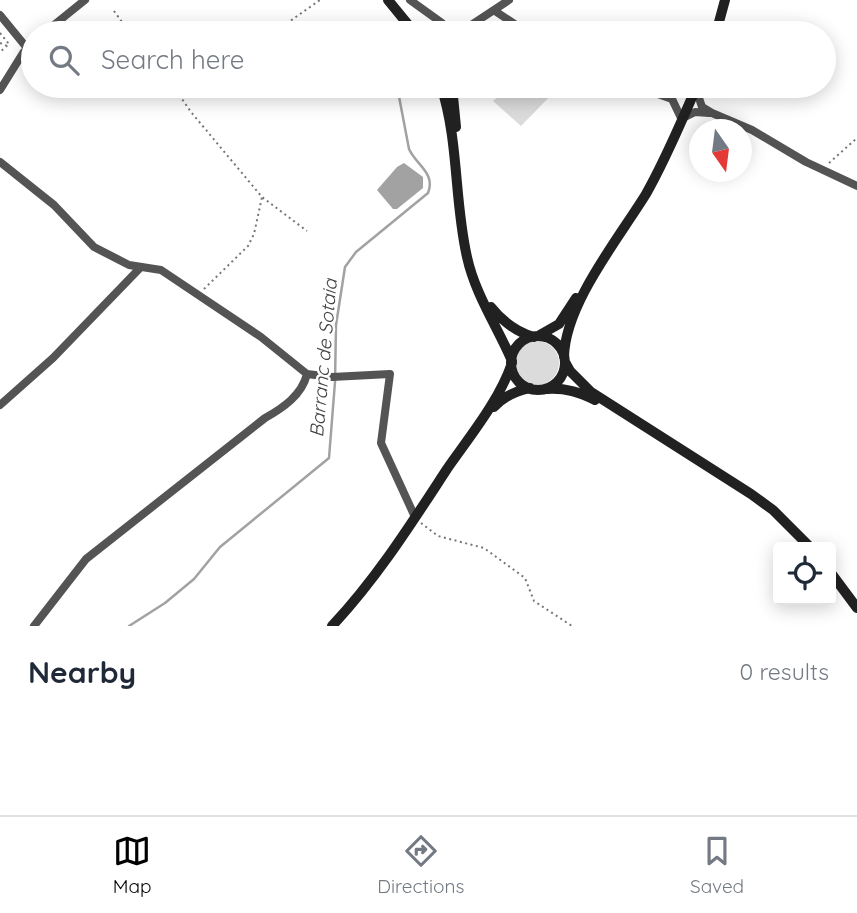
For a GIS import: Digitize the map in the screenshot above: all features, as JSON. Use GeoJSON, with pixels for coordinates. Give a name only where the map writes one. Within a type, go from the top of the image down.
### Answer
{"type":"FeatureCollection","features":[{"type":"Feature","properties":{"kind":"main road"},"geometry":{"type":"LineString","coordinates":[[388,0],[405,21]]}},
{"type":"Feature","properties":{"kind":"main road"},"geometry":{"type":"LineString","coordinates":[[719,21],[725,0]]}},
{"type":"Feature","properties":{"kind":"main road"},"geometry":{"type":"LineString","coordinates":[[443,98],[453,147],[466,255],[478,291],[512,362],[513,373],[520,382],[530,388]]}},
{"type":"Feature","properties":{"kind":"main road"},"geometry":{"type":"LineString","coordinates":[[453,98],[456,120],[453,147]]}},
{"type":"Feature","properties":{"kind":"main road"},"geometry":{"type":"LineString","coordinates":[[332,626],[374,579],[478,425],[506,378],[514,351],[520,343],[559,324],[597,271],[647,191],[691,98]]}},
{"type":"Feature","properties":{"kind":"main road"},"geometry":{"type":"LineString","coordinates":[[545,389],[560,379],[568,328],[597,271]]}},
{"type":"Feature","properties":{"kind":"main road"},"geometry":{"type":"LineString","coordinates":[[478,291],[507,324],[521,333],[548,338],[558,345],[570,371],[585,387],[630,419],[751,494],[780,516],[805,542]]}},
{"type":"Feature","properties":{"kind":"main road"},"geometry":{"type":"LineString","coordinates":[[478,425],[500,400],[515,391],[530,388],[560,387],[572,390],[630,419]]}},
{"type":"Feature","properties":{"kind":"main road"},"geometry":{"type":"LineString","coordinates":[[836,580],[857,608]]}},
{"type":"Feature","properties":{"kind":"street"},"geometry":{"type":"LineString","coordinates":[[59,21],[85,0]]}},
{"type":"Feature","properties":{"kind":"street"},"geometry":{"type":"LineString","coordinates":[[410,0],[439,21]]}},
{"type":"Feature","properties":{"kind":"street"},"geometry":{"type":"LineString","coordinates":[[476,21],[509,0]]}},
{"type":"Feature","properties":{"kind":"street"},"geometry":{"type":"LineString","coordinates":[[495,11],[510,21]]}},
{"type":"Feature","properties":{"kind":"street"},"geometry":{"type":"LineString","coordinates":[[0,15],[21,36]]}},
{"type":"Feature","properties":{"kind":"street"},"geometry":{"type":"LineString","coordinates":[[0,90],[21,58]]}},
{"type":"Feature","properties":{"kind":"street"},"geometry":{"type":"LineString","coordinates":[[669,98],[682,119],[695,112],[712,113]]}},
{"type":"Feature","properties":{"kind":"street"},"geometry":{"type":"LineString","coordinates":[[699,98],[702,107],[712,113],[752,130],[857,186]]}},
{"type":"Feature","properties":{"kind":"street"},"geometry":{"type":"LineString","coordinates":[[0,162],[54,205],[94,247],[140,268],[161,270],[261,337],[307,374],[336,377],[390,374],[381,443],[415,517]]}},
{"type":"Feature","properties":{"kind":"street"},"geometry":{"type":"LineString","coordinates":[[0,404],[53,358],[140,268]]}},
{"type":"Feature","properties":{"kind":"street"},"geometry":{"type":"LineString","coordinates":[[34,626],[86,559],[265,418],[280,410],[305,384],[307,374]]}},
{"type":"Feature","properties":{"kind":"path"},"geometry":{"type":"LineString","coordinates":[[290,21],[320,0]]}},
{"type":"Feature","properties":{"kind":"path"},"geometry":{"type":"LineString","coordinates":[[114,11],[121,21]]}},
{"type":"Feature","properties":{"kind":"path"},"geometry":{"type":"LineString","coordinates":[[0,33],[8,46]]}},
{"type":"Feature","properties":{"kind":"path"},"geometry":{"type":"LineString","coordinates":[[0,43],[8,46]]}},
{"type":"Feature","properties":{"kind":"path"},"geometry":{"type":"LineString","coordinates":[[0,52],[8,46]]}},
{"type":"Feature","properties":{"kind":"path"},"geometry":{"type":"LineString","coordinates":[[181,98],[262,198],[307,231]]}},
{"type":"Feature","properties":{"kind":"path"},"geometry":{"type":"LineString","coordinates":[[821,169],[857,138]]}},
{"type":"Feature","properties":{"kind":"path"},"geometry":{"type":"LineString","coordinates":[[199,296],[248,246],[254,234],[262,198]]}},
{"type":"Feature","properties":{"kind":"path"},"geometry":{"type":"LineString","coordinates":[[415,517],[438,536],[484,548],[525,578],[534,601],[572,626]]}},
{"type":"Feature","properties":{"kind":"shaded area"},"geometry":{"type":"Polygon","coordinates":[[[497,98],[548,98],[521,126],[493,101],[497,98]]]}},
{"type":"Feature","properties":{"kind":"shaded area"},"geometry":{"type":"Polygon","coordinates":[[[404,163],[423,177],[423,188],[397,209],[393,209],[377,190],[397,167],[404,163]]]}},
{"type":"Feature","properties":{"kind":"shaded area"},"geometry":{"type":"Polygon","coordinates":[[[537,341],[546,342],[553,347],[558,354],[558,372],[553,379],[546,384],[537,385],[528,384],[521,379],[516,372],[515,363],[516,354],[521,347],[528,342],[537,341]]]}},
{"type":"Feature","properties":{"kind":"waterway","name":"Barranc de Sotaia"},"geometry":{"type":"LineString","coordinates":[[129,626],[165,603],[194,579],[220,547],[329,458],[336,325],[345,267],[356,252],[428,193],[430,186],[427,175],[409,149],[399,98]]}}]}
